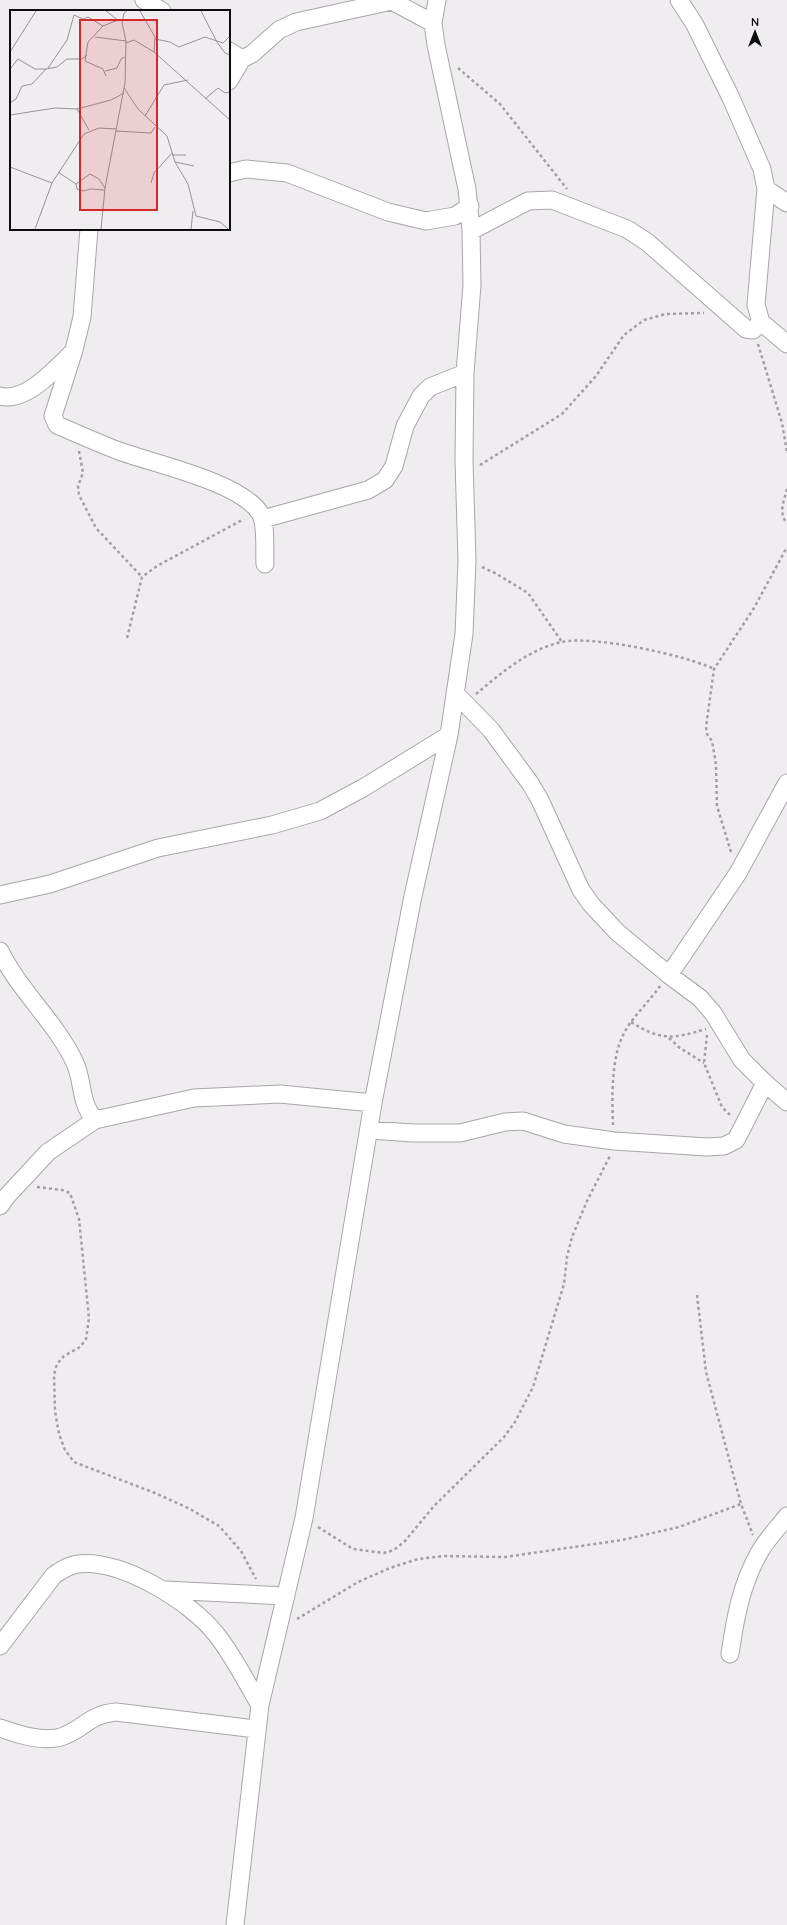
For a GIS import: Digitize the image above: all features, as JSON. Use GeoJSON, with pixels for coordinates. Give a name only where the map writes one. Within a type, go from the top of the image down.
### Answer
{"type":"FeatureCollection","features":[{"type":"Feature","properties":{"kind":"street"},"geometry":{"type":"LineString","coordinates":[[144,0],[160,10]]}},
{"type":"Feature","properties":{"kind":"street"},"geometry":{"type":"LineString","coordinates":[[235,1925],[256,1729],[260,1705],[304,1518],[317,1432],[370,1130],[373,1103],[413,896],[449,735],[460,698],[467,561],[465,373],[472,285],[471,231],[470,206],[433,23],[437,0]]}},
{"type":"Feature","properties":{"kind":"street"},"geometry":{"type":"LineString","coordinates":[[679,0],[695,25],[731,98],[762,169],[766,189],[756,305],[757,326]]}},
{"type":"Feature","properties":{"kind":"street"},"geometry":{"type":"LineString","coordinates":[[230,77],[235,55],[252,54],[279,30],[296,22],[391,1],[433,23]]}},
{"type":"Feature","properties":{"kind":"street"},"geometry":{"type":"LineString","coordinates":[[230,173],[246,169],[287,173],[388,212],[426,220],[456,216],[470,206]]}},
{"type":"Feature","properties":{"kind":"street"},"geometry":{"type":"LineString","coordinates":[[766,189],[787,203]]}},
{"type":"Feature","properties":{"kind":"street"},"geometry":{"type":"LineString","coordinates":[[471,231],[528,201],[552,200],[627,229],[647,242],[746,329],[757,326],[787,344]]}},
{"type":"Feature","properties":{"kind":"street"},"geometry":{"type":"LineString","coordinates":[[90,230],[82,317],[74,350],[53,416],[57,425],[120,451],[218,484],[239,494],[261,516],[265,564]]}},
{"type":"Feature","properties":{"kind":"street"},"geometry":{"type":"LineString","coordinates":[[0,396],[6,398],[20,396],[44,379],[74,350]]}},
{"type":"Feature","properties":{"kind":"street"},"geometry":{"type":"LineString","coordinates":[[261,516],[368,490],[385,480],[394,466],[405,426],[421,396],[430,387],[465,373]]}},
{"type":"Feature","properties":{"kind":"street"},"geometry":{"type":"LineString","coordinates":[[460,698],[491,730],[530,783],[540,800],[581,890],[590,904],[618,932],[669,975],[700,998],[713,1013],[742,1060],[787,1102]]}},
{"type":"Feature","properties":{"kind":"street"},"geometry":{"type":"LineString","coordinates":[[0,895],[50,884],[158,848],[272,825],[320,811],[363,788],[449,735]]}},
{"type":"Feature","properties":{"kind":"street"},"geometry":{"type":"LineString","coordinates":[[669,975],[738,873],[787,783]]}},
{"type":"Feature","properties":{"kind":"street"},"geometry":{"type":"LineString","coordinates":[[0,952],[9,971],[66,1045],[76,1065],[87,1111],[95,1120]]}},
{"type":"Feature","properties":{"kind":"street"},"geometry":{"type":"LineString","coordinates":[[370,1130],[413,1133],[460,1133],[505,1122],[523,1121],[564,1134],[614,1141],[707,1147],[724,1146],[736,1140],[765,1083]]}},
{"type":"Feature","properties":{"kind":"street"},"geometry":{"type":"LineString","coordinates":[[0,1206],[17,1185],[48,1152],[95,1120],[194,1098],[280,1094],[373,1103]]}},
{"type":"Feature","properties":{"kind":"street"},"geometry":{"type":"LineString","coordinates":[[730,1654],[737,1611],[745,1582],[759,1552],[787,1516]]}},
{"type":"Feature","properties":{"kind":"street"},"geometry":{"type":"LineString","coordinates":[[0,1646],[54,1576],[64,1568],[78,1564],[102,1564],[165,1590],[195,1612],[217,1634],[260,1705]]}},
{"type":"Feature","properties":{"kind":"street"},"geometry":{"type":"LineString","coordinates":[[165,1590],[286,1596]]}},
{"type":"Feature","properties":{"kind":"street"},"geometry":{"type":"LineString","coordinates":[[0,1728],[52,1739],[66,1736],[91,1718],[116,1712],[256,1729]]}},
{"type":"Feature","properties":{"kind":"path"},"geometry":{"type":"LineString","coordinates":[[454,64],[500,104],[568,190]]}},
{"type":"Feature","properties":{"kind":"path"},"geometry":{"type":"LineString","coordinates":[[465,475],[562,414],[596,376],[624,335],[644,320],[666,314],[726,313]]}},
{"type":"Feature","properties":{"kind":"path"},"geometry":{"type":"LineString","coordinates":[[757,326],[782,423],[787,452]]}},
{"type":"Feature","properties":{"kind":"path"},"geometry":{"type":"LineString","coordinates":[[65,429],[79,450],[83,473],[78,486],[79,495],[89,515],[96,528],[142,577]]}},
{"type":"Feature","properties":{"kind":"path"},"geometry":{"type":"LineString","coordinates":[[787,489],[782,508],[782,515],[787,523]]}},
{"type":"Feature","properties":{"kind":"path"},"geometry":{"type":"LineString","coordinates":[[127,638],[142,577],[157,566],[261,516]]}},
{"type":"Feature","properties":{"kind":"path"},"geometry":{"type":"LineString","coordinates":[[738,873],[717,806],[716,764],[712,741],[706,727],[714,669],[754,608],[787,547]]}},
{"type":"Feature","properties":{"kind":"path"},"geometry":{"type":"LineString","coordinates":[[467,561],[495,572],[528,593],[562,642]]}},
{"type":"Feature","properties":{"kind":"path"},"geometry":{"type":"LineString","coordinates":[[460,698],[522,658],[562,642],[599,642],[637,648],[696,662],[714,669]]}},
{"type":"Feature","properties":{"kind":"path"},"geometry":{"type":"LineString","coordinates":[[304,1518],[353,1548],[384,1553],[394,1550],[405,1541],[434,1506],[504,1437],[515,1422],[533,1387],[564,1284],[567,1257],[572,1237],[587,1201],[609,1160],[614,1141],[611,1102],[617,1049],[623,1034],[631,1022],[669,975]]}},
{"type":"Feature","properties":{"kind":"path"},"geometry":{"type":"LineString","coordinates":[[631,1022],[649,1033],[669,1038],[680,1048],[704,1063]]}},
{"type":"Feature","properties":{"kind":"path"},"geometry":{"type":"LineString","coordinates":[[669,1038],[708,1028],[704,1063],[722,1107],[743,1128]]}},
{"type":"Feature","properties":{"kind":"path"},"geometry":{"type":"LineString","coordinates":[[17,1185],[62,1190],[70,1193],[79,1219],[89,1305],[86,1339],[80,1347],[64,1356],[57,1364],[53,1387],[59,1434],[65,1450],[74,1462],[155,1493],[190,1509],[219,1526],[241,1551],[265,1596]]}},
{"type":"Feature","properties":{"kind":"path"},"geometry":{"type":"LineString","coordinates":[[697,1295],[706,1372],[741,1504],[759,1552]]}},
{"type":"Feature","properties":{"kind":"path"},"geometry":{"type":"LineString","coordinates":[[278,1631],[358,1582],[390,1568],[418,1559],[444,1556],[505,1557],[622,1540],[679,1528],[741,1504]]}}]}
